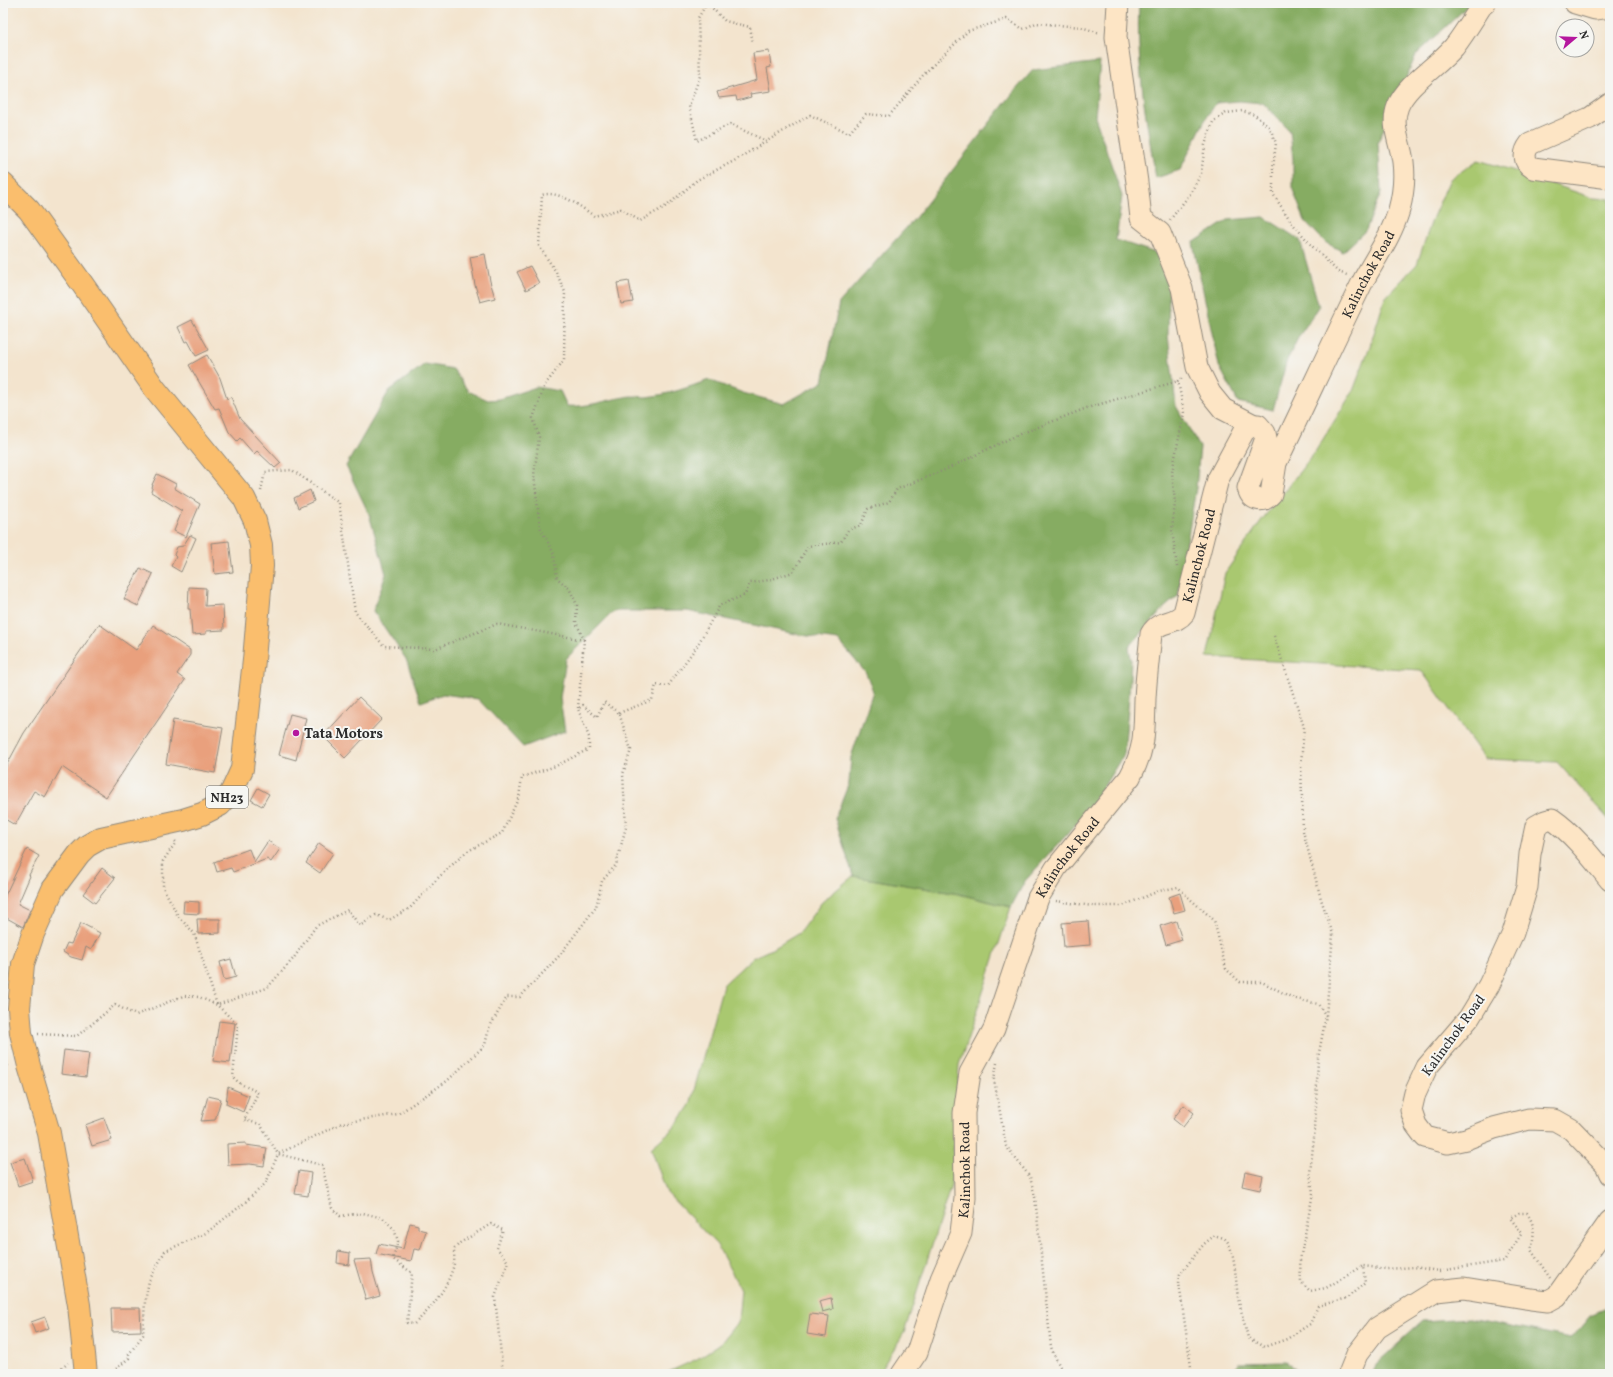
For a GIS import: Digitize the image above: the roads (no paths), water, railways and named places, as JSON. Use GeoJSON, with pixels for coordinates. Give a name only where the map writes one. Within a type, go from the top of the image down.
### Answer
{"type":"FeatureCollection","features":[{"type":"Feature","properties":{"kind":"main road","name":"NH23"},"geometry":{"type":"LineString","coordinates":[[3,184],[29,210],[155,389],[244,498],[255,521],[261,545],[262,566],[255,652],[242,769],[231,793],[220,805],[202,814],[183,820],[101,838],[87,846],[79,854],[53,889],[33,934],[23,964],[19,1008],[21,1033],[49,1133],[79,1305],[86,1374]]}},
{"type":"Feature","properties":{"kind":"street"},"geometry":{"type":"LineString","coordinates":[[1118,3],[1116,37],[1141,218],[1160,233],[1182,288],[1197,367],[1210,393],[1223,409],[1254,425]]}},
{"type":"Feature","properties":{"kind":"street","name":"Kalinchok Road"},"geometry":{"type":"LineString","coordinates":[[902,1374],[917,1352],[941,1279],[961,1233],[965,1198],[964,1113],[970,1073],[994,1029],[1038,898],[1056,868],[1130,777],[1137,763],[1144,736],[1145,698],[1151,634],[1160,624],[1178,619],[1184,613],[1218,479],[1245,429],[1248,426],[1254,425],[1262,428],[1266,438],[1248,488],[1249,493],[1253,498],[1262,500],[1268,498],[1271,494],[1276,463],[1363,281],[1391,233],[1403,194],[1403,161],[1396,132],[1395,119],[1398,107],[1405,94],[1412,86],[1436,66],[1454,47],[1482,5],[1485,3]]}},
{"type":"Feature","properties":{"kind":"street"},"geometry":{"type":"LineString","coordinates":[[1575,3],[1595,9],[1610,7]]}},
{"type":"Feature","properties":{"kind":"street"},"geometry":{"type":"LineString","coordinates":[[1610,104],[1590,118],[1530,144],[1526,149],[1525,154],[1528,165],[1533,168],[1610,178]]}},
{"type":"Feature","properties":{"kind":"street","name":"Kalinchok Road"},"geometry":{"type":"LineString","coordinates":[[1610,880],[1580,845],[1552,819],[1545,820],[1536,826],[1530,854],[1527,886],[1513,933],[1489,985],[1470,1018],[1427,1067],[1415,1093],[1411,1110],[1416,1125],[1425,1137],[1448,1143],[1466,1139],[1494,1128],[1528,1119],[1555,1120],[1571,1129],[1606,1165],[1610,1174]]}},
{"type":"Feature","properties":{"kind":"street"},"geometry":{"type":"LineString","coordinates":[[1349,1374],[1357,1354],[1377,1328],[1412,1304],[1436,1291],[1464,1288],[1548,1301],[1557,1296],[1610,1221]]}},
{"type":"Feature","properties":{"kind":"place","name":"Tata Motors"},"geometry":{"type":"Point","coordinates":[296,733]}}]}
